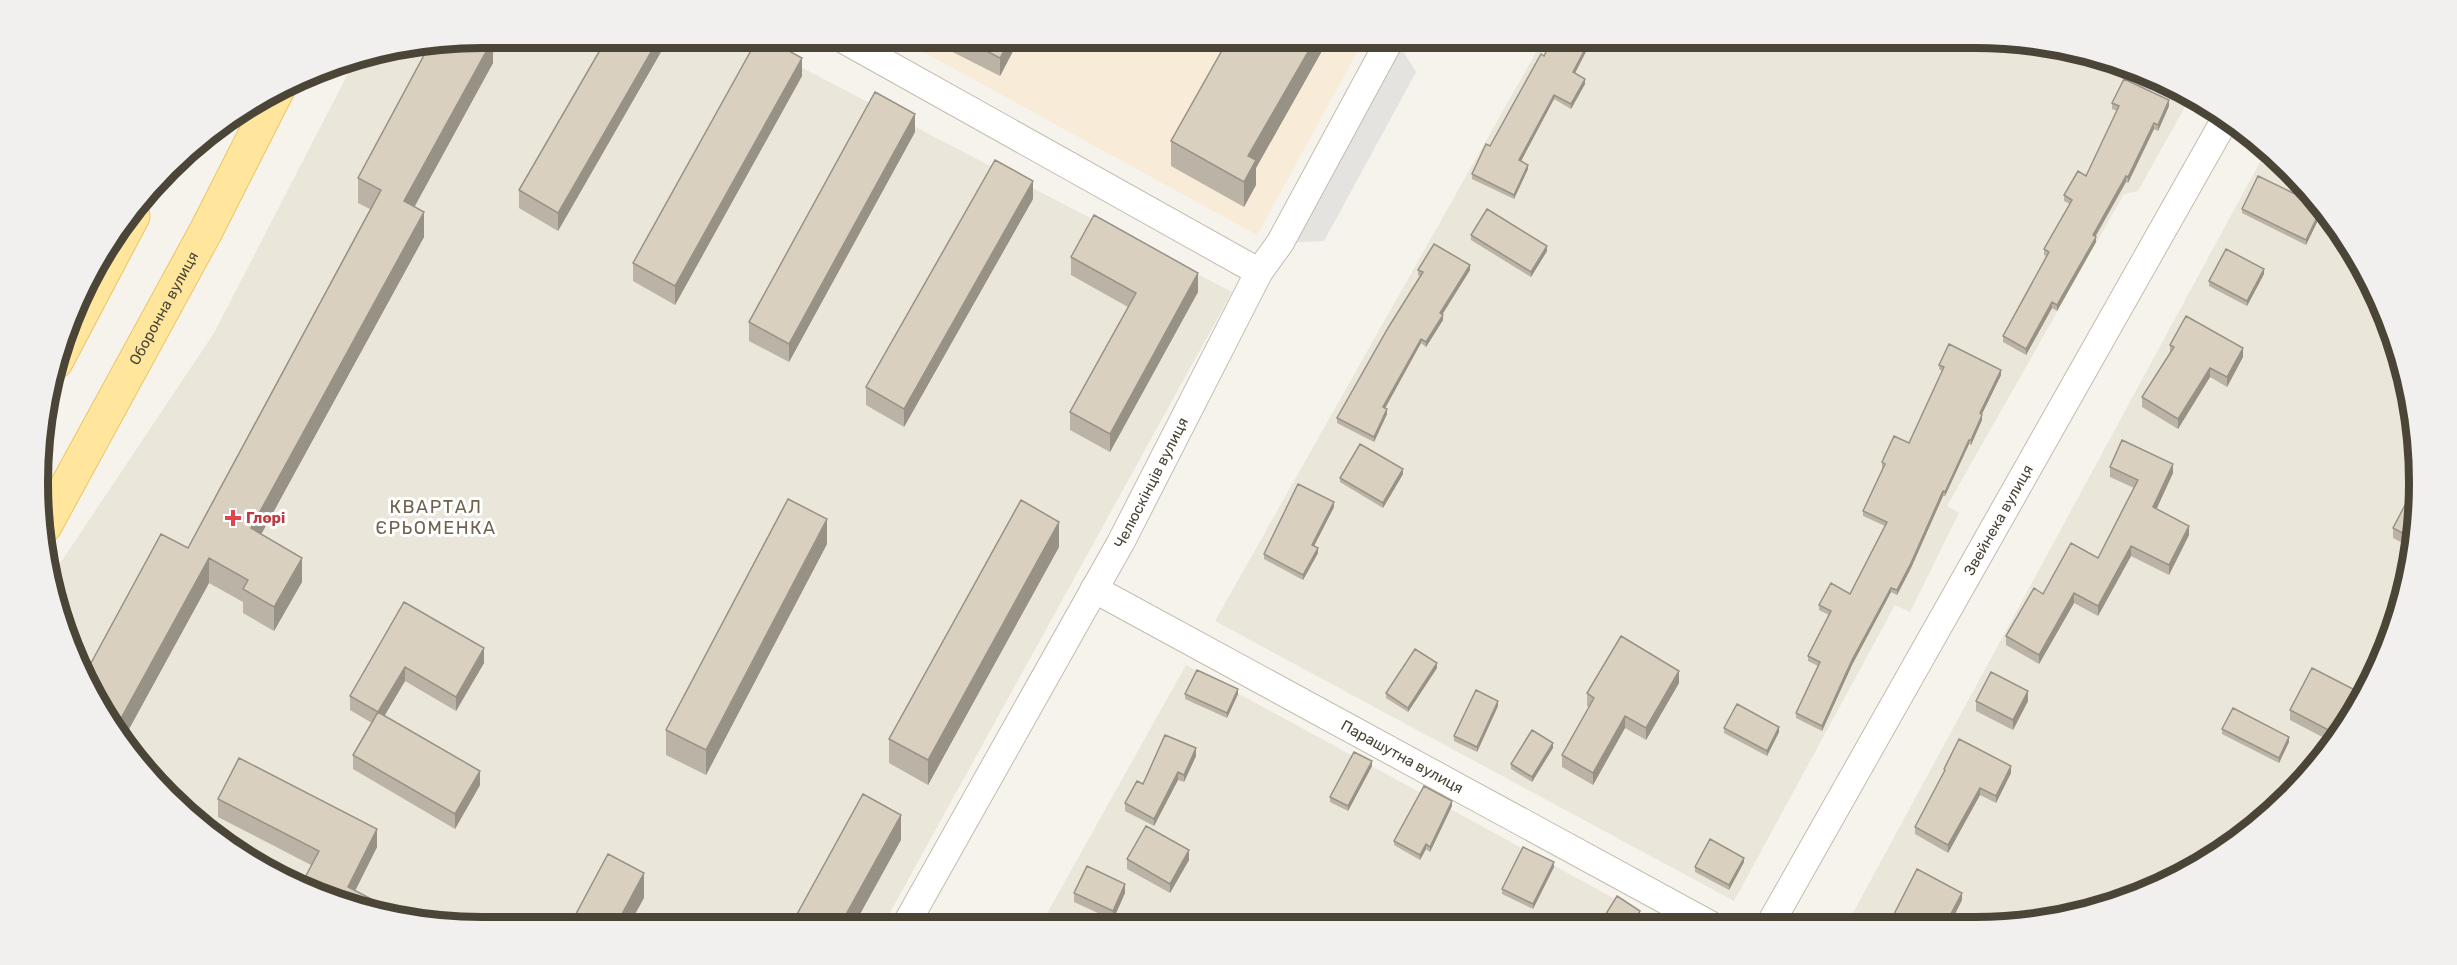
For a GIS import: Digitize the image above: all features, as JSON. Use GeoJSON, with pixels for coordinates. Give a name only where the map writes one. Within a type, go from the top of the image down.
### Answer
{"type":"FeatureCollection","features":[{"type":"Feature","properties":{"kind":"main road","name":"Оборонна вулиця"},"geometry":{"type":"LineString","coordinates":[[50,517],[206,231],[271,103]]}},
{"type":"Feature","properties":{"kind":"main road"},"geometry":{"type":"LineString","coordinates":[[86,305],[113,253]]}},
{"type":"Feature","properties":{"kind":"street"},"geometry":{"type":"LineString","coordinates":[[859,48],[1259,272]]}},
{"type":"Feature","properties":{"kind":"street","name":"Челюскінців вулиця"},"geometry":{"type":"LineString","coordinates":[[910,917],[1094,589],[1259,272],[1280,243],[1386,48]]}},
{"type":"Feature","properties":{"kind":"street","name":"Звейнека вулиця"},"geometry":{"type":"LineString","coordinates":[[1774,917],[2222,125]]}},
{"type":"Feature","properties":{"kind":"street","name":"Парашутна вулиця"},"geometry":{"type":"LineString","coordinates":[[1094,589],[1696,917]]}},
{"type":"Feature","properties":{"kind":"shaded area"},"geometry":{"type":"Polygon","coordinates":[[[764,48],[1232,292],[888,917],[482,917],[398,909],[343,894],[290,872],[241,844],[196,809],[156,769],[121,724],[106,700],[81,649],[56,569],[214,333],[350,69],[398,56],[454,49],[764,48]]]}},
{"type":"Feature","properties":{"kind":"shaded area"},"geometry":{"type":"Polygon","coordinates":[[[916,48],[1360,48],[1257,235],[916,48]]]}},
{"type":"Feature","properties":{"kind":"shaded area"},"geometry":{"type":"Polygon","coordinates":[[[1389,48],[1401,48],[1416,72],[1324,241],[1280,243],[1389,48]]]}},
{"type":"Feature","properties":{"kind":"shaded area"},"geometry":{"type":"Polygon","coordinates":[[[1538,48],[2003,49],[2059,56],[2087,63],[2141,81],[2187,103],[2138,191],[2124,194],[1947,506],[1959,513],[1910,612],[1895,605],[1734,901],[1215,621],[1538,48]]]}},
{"type":"Feature","properties":{"kind":"shaded area"},"geometry":{"type":"Polygon","coordinates":[[[2262,157],[2301,196],[2336,241],[2351,265],[2376,316],[2401,398],[2409,482],[2401,567],[2376,649],[2351,700],[2336,724],[2301,769],[2261,809],[2216,844],[2192,859],[2141,884],[2087,902],[2031,913],[1974,917],[1851,917],[2262,157]]]}},
{"type":"Feature","properties":{"kind":"shaded area"},"geometry":{"type":"Polygon","coordinates":[[[1186,665],[1648,917],[1045,917],[1186,665]]]}},
{"type":"Feature","properties":{"kind":"building"},"geometry":{"type":"Polygon","coordinates":[[[488,48],[404,201],[424,212],[251,528],[302,558],[274,607],[243,589],[248,580],[209,558],[119,721],[89,667],[161,534],[188,548],[381,190],[358,178],[426,52],[488,48]]]}},
{"type":"Feature","properties":{"kind":"building"},"geometry":{"type":"Polygon","coordinates":[[[601,48],[653,48],[558,213],[519,190],[601,48]]]}},
{"type":"Feature","properties":{"kind":"building"},"geometry":{"type":"Polygon","coordinates":[[[752,48],[784,48],[802,58],[675,286],[633,263],[752,48]]]}},
{"type":"Feature","properties":{"kind":"building"},"geometry":{"type":"Polygon","coordinates":[[[980,48],[1006,48],[1000,58],[980,48]]]}},
{"type":"Feature","properties":{"kind":"building"},"geometry":{"type":"Polygon","coordinates":[[[1223,48],[1310,48],[1248,156],[1256,160],[1244,182],[1171,141],[1223,48]]]}},
{"type":"Feature","properties":{"kind":"building"},"geometry":{"type":"Polygon","coordinates":[[[1548,48],[1586,48],[1573,72],[1585,79],[1571,104],[1554,95],[1519,160],[1528,165],[1514,195],[1472,174],[1486,144],[1490,146],[1541,54],[1544,56],[1548,48]]]}},
{"type":"Feature","properties":{"kind":"building"},"geometry":{"type":"Polygon","coordinates":[[[2124,79],[2169,100],[2158,125],[2154,123],[2128,177],[2126,176],[2093,235],[2096,237],[2057,305],[2052,302],[2026,349],[2003,336],[2049,252],[2044,249],[2072,200],[2064,195],[2078,171],[2086,176],[2119,106],[2112,103],[2124,79]]]}},
{"type":"Feature","properties":{"kind":"building"},"geometry":{"type":"Polygon","coordinates":[[[875,92],[915,114],[789,344],[749,322],[875,92]]]}},
{"type":"Feature","properties":{"kind":"building"},"geometry":{"type":"Polygon","coordinates":[[[995,160],[1033,181],[904,409],[866,387],[995,160]]]}},
{"type":"Feature","properties":{"kind":"building"},"geometry":{"type":"Polygon","coordinates":[[[2258,176],[2302,197],[2318,216],[2306,240],[2242,209],[2258,176]]]}},
{"type":"Feature","properties":{"kind":"building"},"geometry":{"type":"Polygon","coordinates":[[[1487,209],[1547,246],[1531,272],[1471,235],[1487,209]]]}},
{"type":"Feature","properties":{"kind":"building"},"geometry":{"type":"Polygon","coordinates":[[[1094,215],[1198,273],[1110,434],[1070,412],[1136,293],[1071,257],[1094,215]]]}},
{"type":"Feature","properties":{"kind":"building"},"geometry":{"type":"Polygon","coordinates":[[[1434,244],[1470,265],[1440,313],[1443,315],[1426,342],[1421,339],[1383,407],[1387,409],[1374,437],[1337,418],[1423,272],[1418,270],[1434,244]]]}},
{"type":"Feature","properties":{"kind":"building"},"geometry":{"type":"Polygon","coordinates":[[[2226,249],[2264,269],[2247,301],[2209,281],[2226,249]]]}},
{"type":"Feature","properties":{"kind":"building"},"geometry":{"type":"Polygon","coordinates":[[[2186,316],[2243,348],[2227,377],[2210,368],[2178,419],[2142,397],[2174,347],[2170,345],[2186,316]]]}},
{"type":"Feature","properties":{"kind":"building"},"geometry":{"type":"Polygon","coordinates":[[[1949,344],[2001,370],[1980,413],[1982,415],[1971,440],[1945,492],[1943,491],[1911,563],[1897,590],[1891,588],[1852,660],[1822,726],[1796,713],[1820,662],[1808,656],[1831,611],[1819,605],[1831,583],[1850,594],[1887,522],[1863,511],[1885,464],[1882,462],[1894,436],[1909,443],[1944,367],[1939,365],[1949,344]]]}},
{"type":"Feature","properties":{"kind":"building"},"geometry":{"type":"Polygon","coordinates":[[[2122,440],[2173,464],[2153,507],[2189,526],[2169,565],[2131,546],[2098,606],[2074,593],[2039,655],[2006,636],[2034,588],[2043,594],[2071,543],[2098,558],[2138,480],[2110,467],[2122,440]]]}},
{"type":"Feature","properties":{"kind":"building"},"geometry":{"type":"Polygon","coordinates":[[[1360,444],[1403,469],[1383,503],[1340,478],[1360,444]]]}},
{"type":"Feature","properties":{"kind":"building"},"geometry":{"type":"Polygon","coordinates":[[[1298,484],[1334,502],[1312,545],[1318,548],[1303,575],[1264,554],[1298,484]]]}},
{"type":"Feature","properties":{"kind":"building"},"geometry":{"type":"Polygon","coordinates":[[[788,499],[827,519],[706,750],[666,730],[788,499]]]}},
{"type":"Feature","properties":{"kind":"building"},"geometry":{"type":"Polygon","coordinates":[[[2408,499],[2405,535],[2393,528],[2408,499]]]}},
{"type":"Feature","properties":{"kind":"building"},"geometry":{"type":"Polygon","coordinates":[[[1021,500],[1059,522],[928,760],[889,739],[1021,500]]]}},
{"type":"Feature","properties":{"kind":"building"},"geometry":{"type":"Polygon","coordinates":[[[404,602],[484,648],[456,697],[405,667],[378,712],[350,696],[404,602]]]}},
{"type":"Feature","properties":{"kind":"building"},"geometry":{"type":"Polygon","coordinates":[[[1621,636],[1679,671],[1646,728],[1625,716],[1593,773],[1562,755],[1594,698],[1587,693],[1621,636]]]}},
{"type":"Feature","properties":{"kind":"building"},"geometry":{"type":"Polygon","coordinates":[[[1415,649],[1437,663],[1408,708],[1386,693],[1415,649]]]}},
{"type":"Feature","properties":{"kind":"building"},"geometry":{"type":"Polygon","coordinates":[[[2312,668],[2356,690],[2331,731],[2290,710],[2312,668]]]}},
{"type":"Feature","properties":{"kind":"building"},"geometry":{"type":"Polygon","coordinates":[[[1197,670],[1238,689],[1227,713],[1185,694],[1197,670]]]}},
{"type":"Feature","properties":{"kind":"building"},"geometry":{"type":"Polygon","coordinates":[[[1991,672],[2028,691],[2013,720],[1976,701],[1991,672]]]}},
{"type":"Feature","properties":{"kind":"building"},"geometry":{"type":"Polygon","coordinates":[[[1476,690],[1498,701],[1477,747],[1454,736],[1476,690]]]}},
{"type":"Feature","properties":{"kind":"building"},"geometry":{"type":"Polygon","coordinates":[[[1737,704],[1779,727],[1767,751],[1724,728],[1737,704]]]}},
{"type":"Feature","properties":{"kind":"building"},"geometry":{"type":"Polygon","coordinates":[[[2233,708],[2289,737],[2279,758],[2222,729],[2233,708]]]}},
{"type":"Feature","properties":{"kind":"building"},"geometry":{"type":"Polygon","coordinates":[[[378,712],[480,771],[455,814],[353,755],[378,712]]]}},
{"type":"Feature","properties":{"kind":"building"},"geometry":{"type":"Polygon","coordinates":[[[1532,730],[1553,743],[1532,777],[1511,764],[1532,730]]]}},
{"type":"Feature","properties":{"kind":"building"},"geometry":{"type":"Polygon","coordinates":[[[1165,735],[1196,748],[1184,775],[1178,772],[1154,819],[1125,803],[1137,781],[1143,784],[1165,735]]]}},
{"type":"Feature","properties":{"kind":"building"},"geometry":{"type":"Polygon","coordinates":[[[1959,739],[2011,766],[1996,796],[1980,788],[1948,845],[1915,827],[1959,739]]]}},
{"type":"Feature","properties":{"kind":"building"},"geometry":{"type":"Polygon","coordinates":[[[1354,752],[1372,761],[1348,806],[1330,797],[1354,752]]]}},
{"type":"Feature","properties":{"kind":"building"},"geometry":{"type":"Polygon","coordinates":[[[239,758],[377,829],[348,887],[384,905],[343,894],[304,879],[319,851],[218,799],[239,758]]]}},
{"type":"Feature","properties":{"kind":"building"},"geometry":{"type":"Polygon","coordinates":[[[1424,786],[1452,801],[1430,847],[1426,844],[1420,855],[1394,841],[1424,786]]]}},
{"type":"Feature","properties":{"kind":"building"},"geometry":{"type":"Polygon","coordinates":[[[863,794],[901,815],[845,917],[795,917],[863,794]]]}},
{"type":"Feature","properties":{"kind":"building"},"geometry":{"type":"Polygon","coordinates":[[[1146,826],[1189,850],[1170,884],[1127,859],[1146,826]]]}},
{"type":"Feature","properties":{"kind":"building"},"geometry":{"type":"Polygon","coordinates":[[[1710,839],[1744,858],[1729,885],[1695,867],[1710,839]]]}},
{"type":"Feature","properties":{"kind":"building"},"geometry":{"type":"Polygon","coordinates":[[[1523,847],[1554,862],[1533,904],[1502,889],[1523,847]]]}},
{"type":"Feature","properties":{"kind":"building"},"geometry":{"type":"Polygon","coordinates":[[[608,854],[644,873],[620,917],[574,917],[608,854]]]}},
{"type":"Feature","properties":{"kind":"building"},"geometry":{"type":"Polygon","coordinates":[[[1087,866],[1125,884],[1113,911],[1074,893],[1087,866]]]}},
{"type":"Feature","properties":{"kind":"building"},"geometry":{"type":"Polygon","coordinates":[[[1917,869],[1962,893],[1949,917],[1893,917],[1917,869]]]}},
{"type":"Feature","properties":{"kind":"building"},"geometry":{"type":"Polygon","coordinates":[[[1617,896],[1640,911],[1637,917],[1604,917],[1617,896]]]}},
{"type":"Feature","properties":{"kind":"place","name":"Глорі"},"geometry":{"type":"Point","coordinates":[233,518]}},
{"type":"Feature","properties":{"kind":"district","name":"КВАРТАЛ ЄРЬОМЕНКА"},"geometry":{"type":"Point","coordinates":[436,517]}}]}
